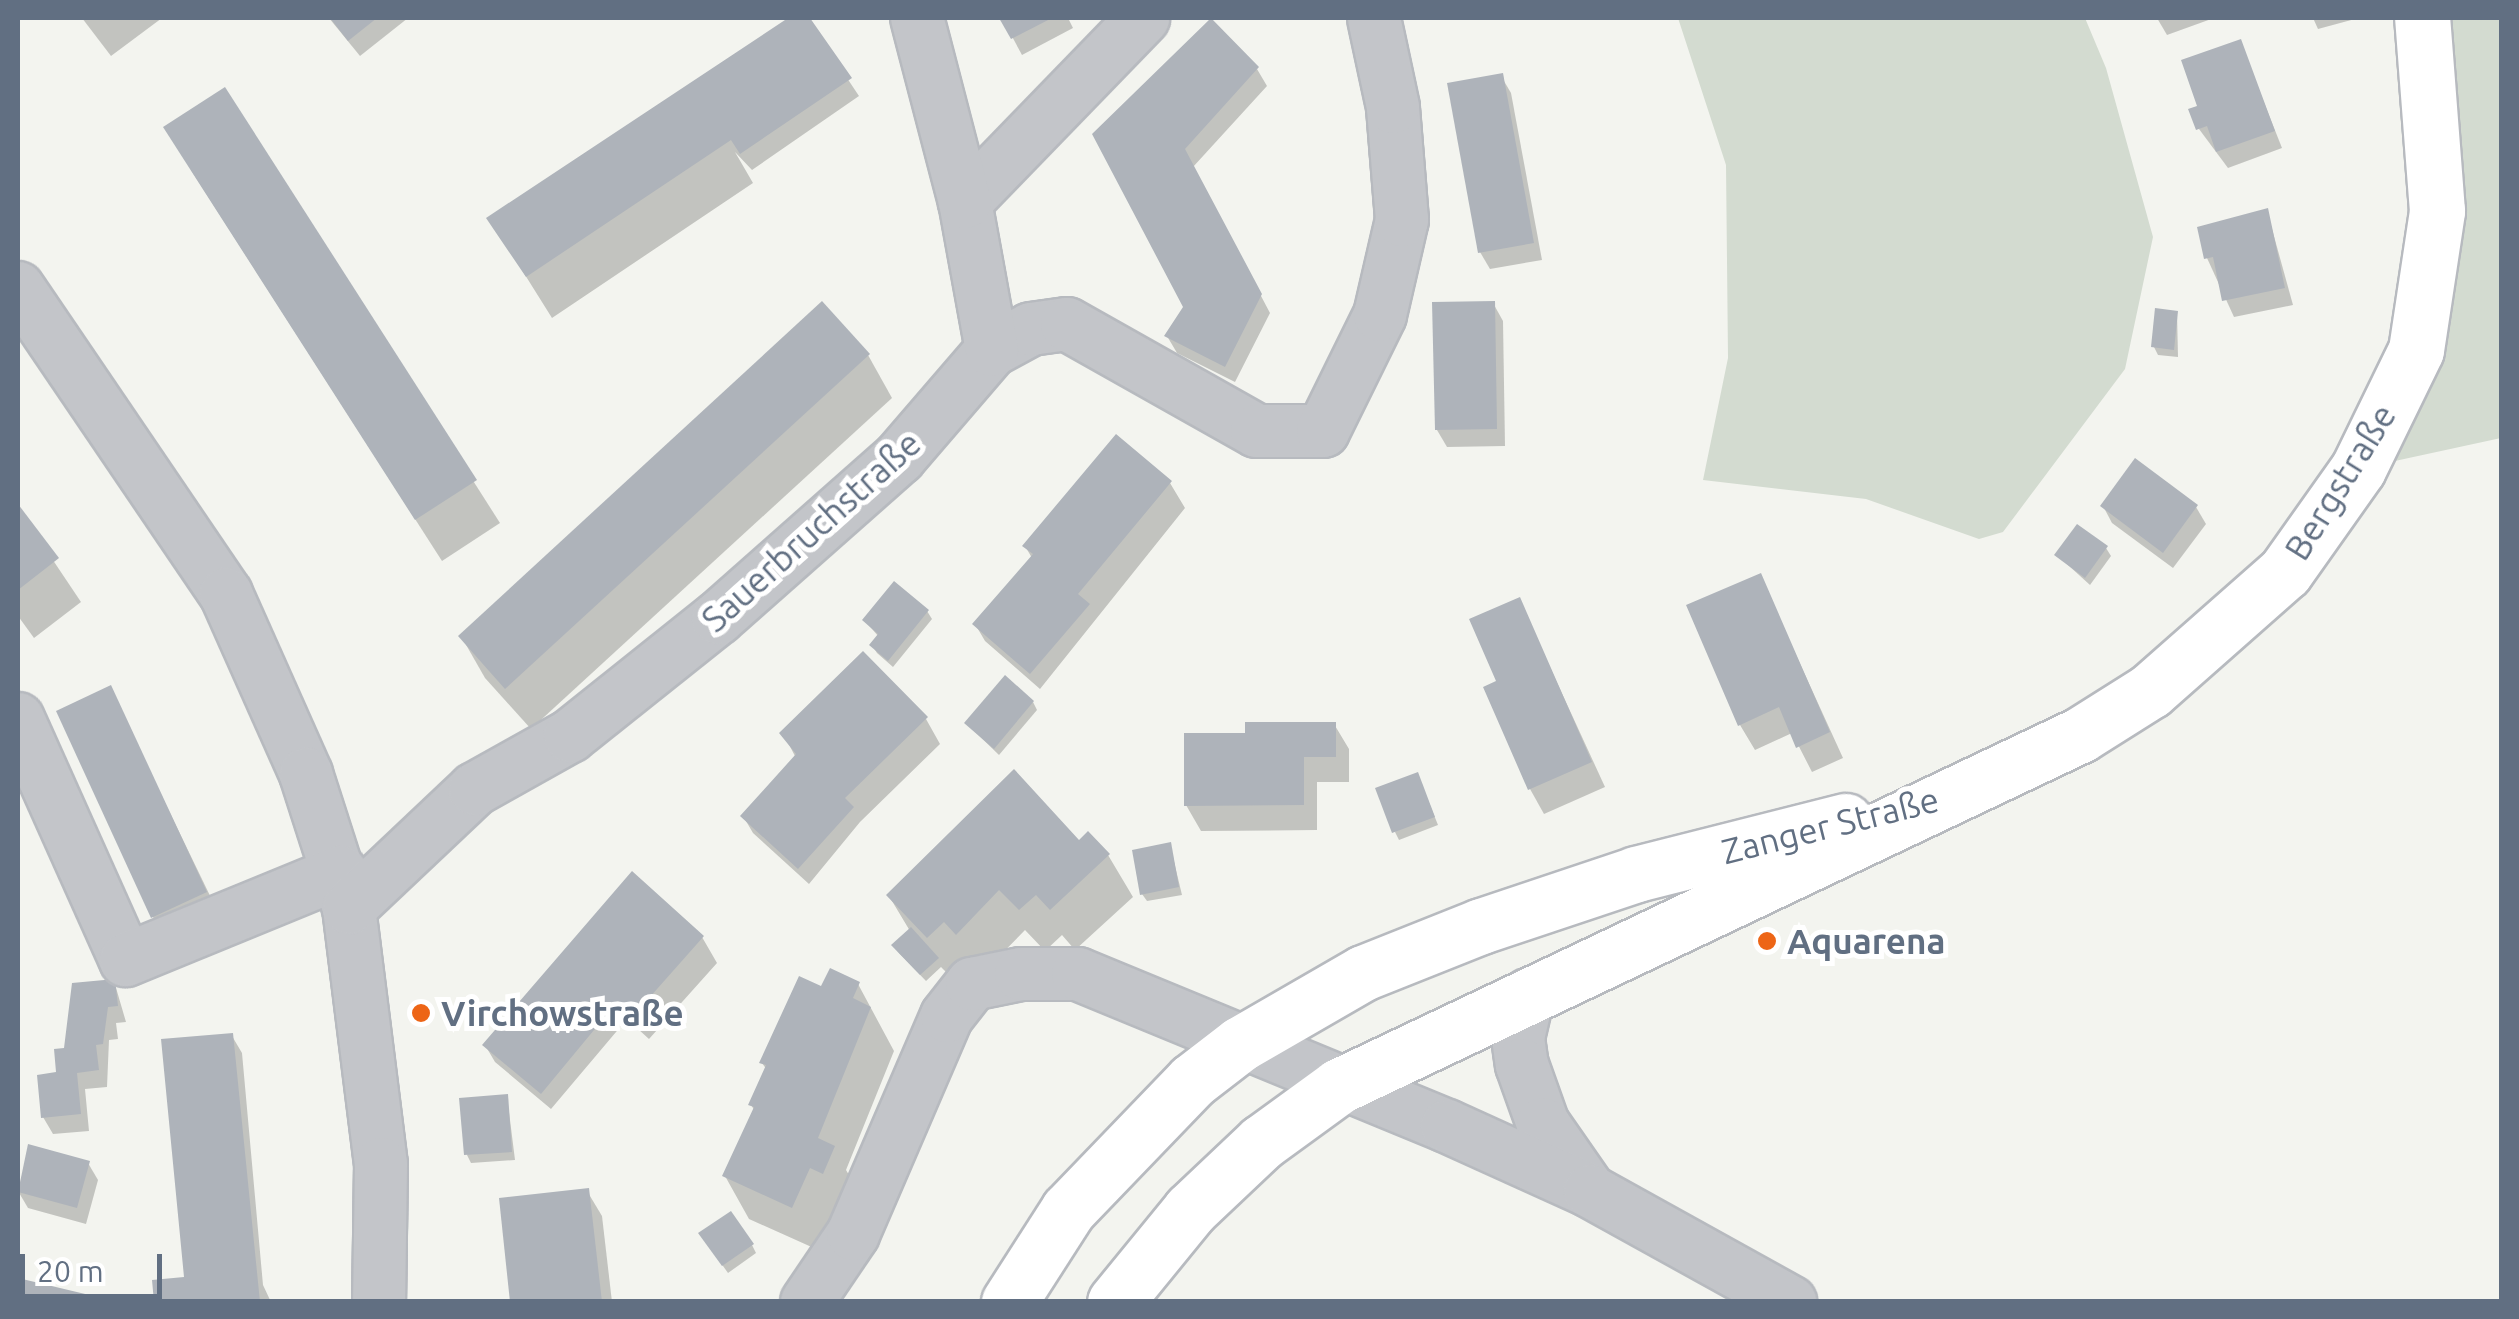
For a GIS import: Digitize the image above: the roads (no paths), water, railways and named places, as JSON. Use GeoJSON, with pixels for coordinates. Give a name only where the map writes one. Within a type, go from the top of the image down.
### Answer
{"type":"FeatureCollection","features":[{"type":"Feature","properties":{"kind":"street"},"geometry":{"type":"LineString","coordinates":[[917,18],[965,202],[992,350],[1031,329],[1067,324],[1257,431],[1323,431],[1380,315],[1402,220],[1393,106],[1374,18]]}},
{"type":"Feature","properties":{"kind":"street"},"geometry":{"type":"LineString","coordinates":[[965,202],[1143,18]]}},
{"type":"Feature","properties":{"kind":"street","name":"Bergstraße"},"geometry":{"type":"LineString","coordinates":[[1974,789],[2150,691],[2285,572],[2358,468],[2416,350],[2430,290],[2436,211],[2422,18]]}},
{"type":"Feature","properties":{"kind":"street"},"geometry":{"type":"LineString","coordinates":[[18,288],[226,594],[306,774],[345,890],[381,1164],[380,1302]]}},
{"type":"Feature","properties":{"kind":"street","name":"Sauerbruchstraße"},"geometry":{"type":"LineString","coordinates":[[345,890],[476,789],[570,736],[718,618],[899,458],[992,350]]}},
{"type":"Feature","properties":{"kind":"street"},"geometry":{"type":"LineString","coordinates":[[18,719],[126,960],[345,890]]}},
{"type":"Feature","properties":{"kind":"street","name":"Zanger Straße"},"geometry":{"type":"LineString","coordinates":[[1115,1302],[1180,1219],[1262,1142],[1339,1086],[1974,789]]}},
{"type":"Feature","properties":{"kind":"street","name":"Zanger Straße"},"geometry":{"type":"LineString","coordinates":[[1009,1302],[1068,1210],[1192,1081],[1240,1044],[1363,973],[1481,926],[1636,874],[1974,789]]}},
{"type":"Feature","properties":{"kind":"street"},"geometry":{"type":"LineString","coordinates":[[807,1302],[853,1234],[946,1016],[972,984],[1021,974],[1078,974],[1590,1191],[1790,1302]]}},
{"type":"Feature","properties":{"kind":"street"},"geometry":{"type":"LineString","coordinates":[[1528,996],[1518,1038],[1522,1064],[1543,1124],[1590,1191]]}},
{"type":"Feature","properties":{"kind":"place","name":"Aquarena"},"geometry":{"type":"Point","coordinates":[1767,941]}},
{"type":"Feature","properties":{"kind":"place","name":"Virchowstraße"},"geometry":{"type":"Point","coordinates":[421,1013]}}]}
